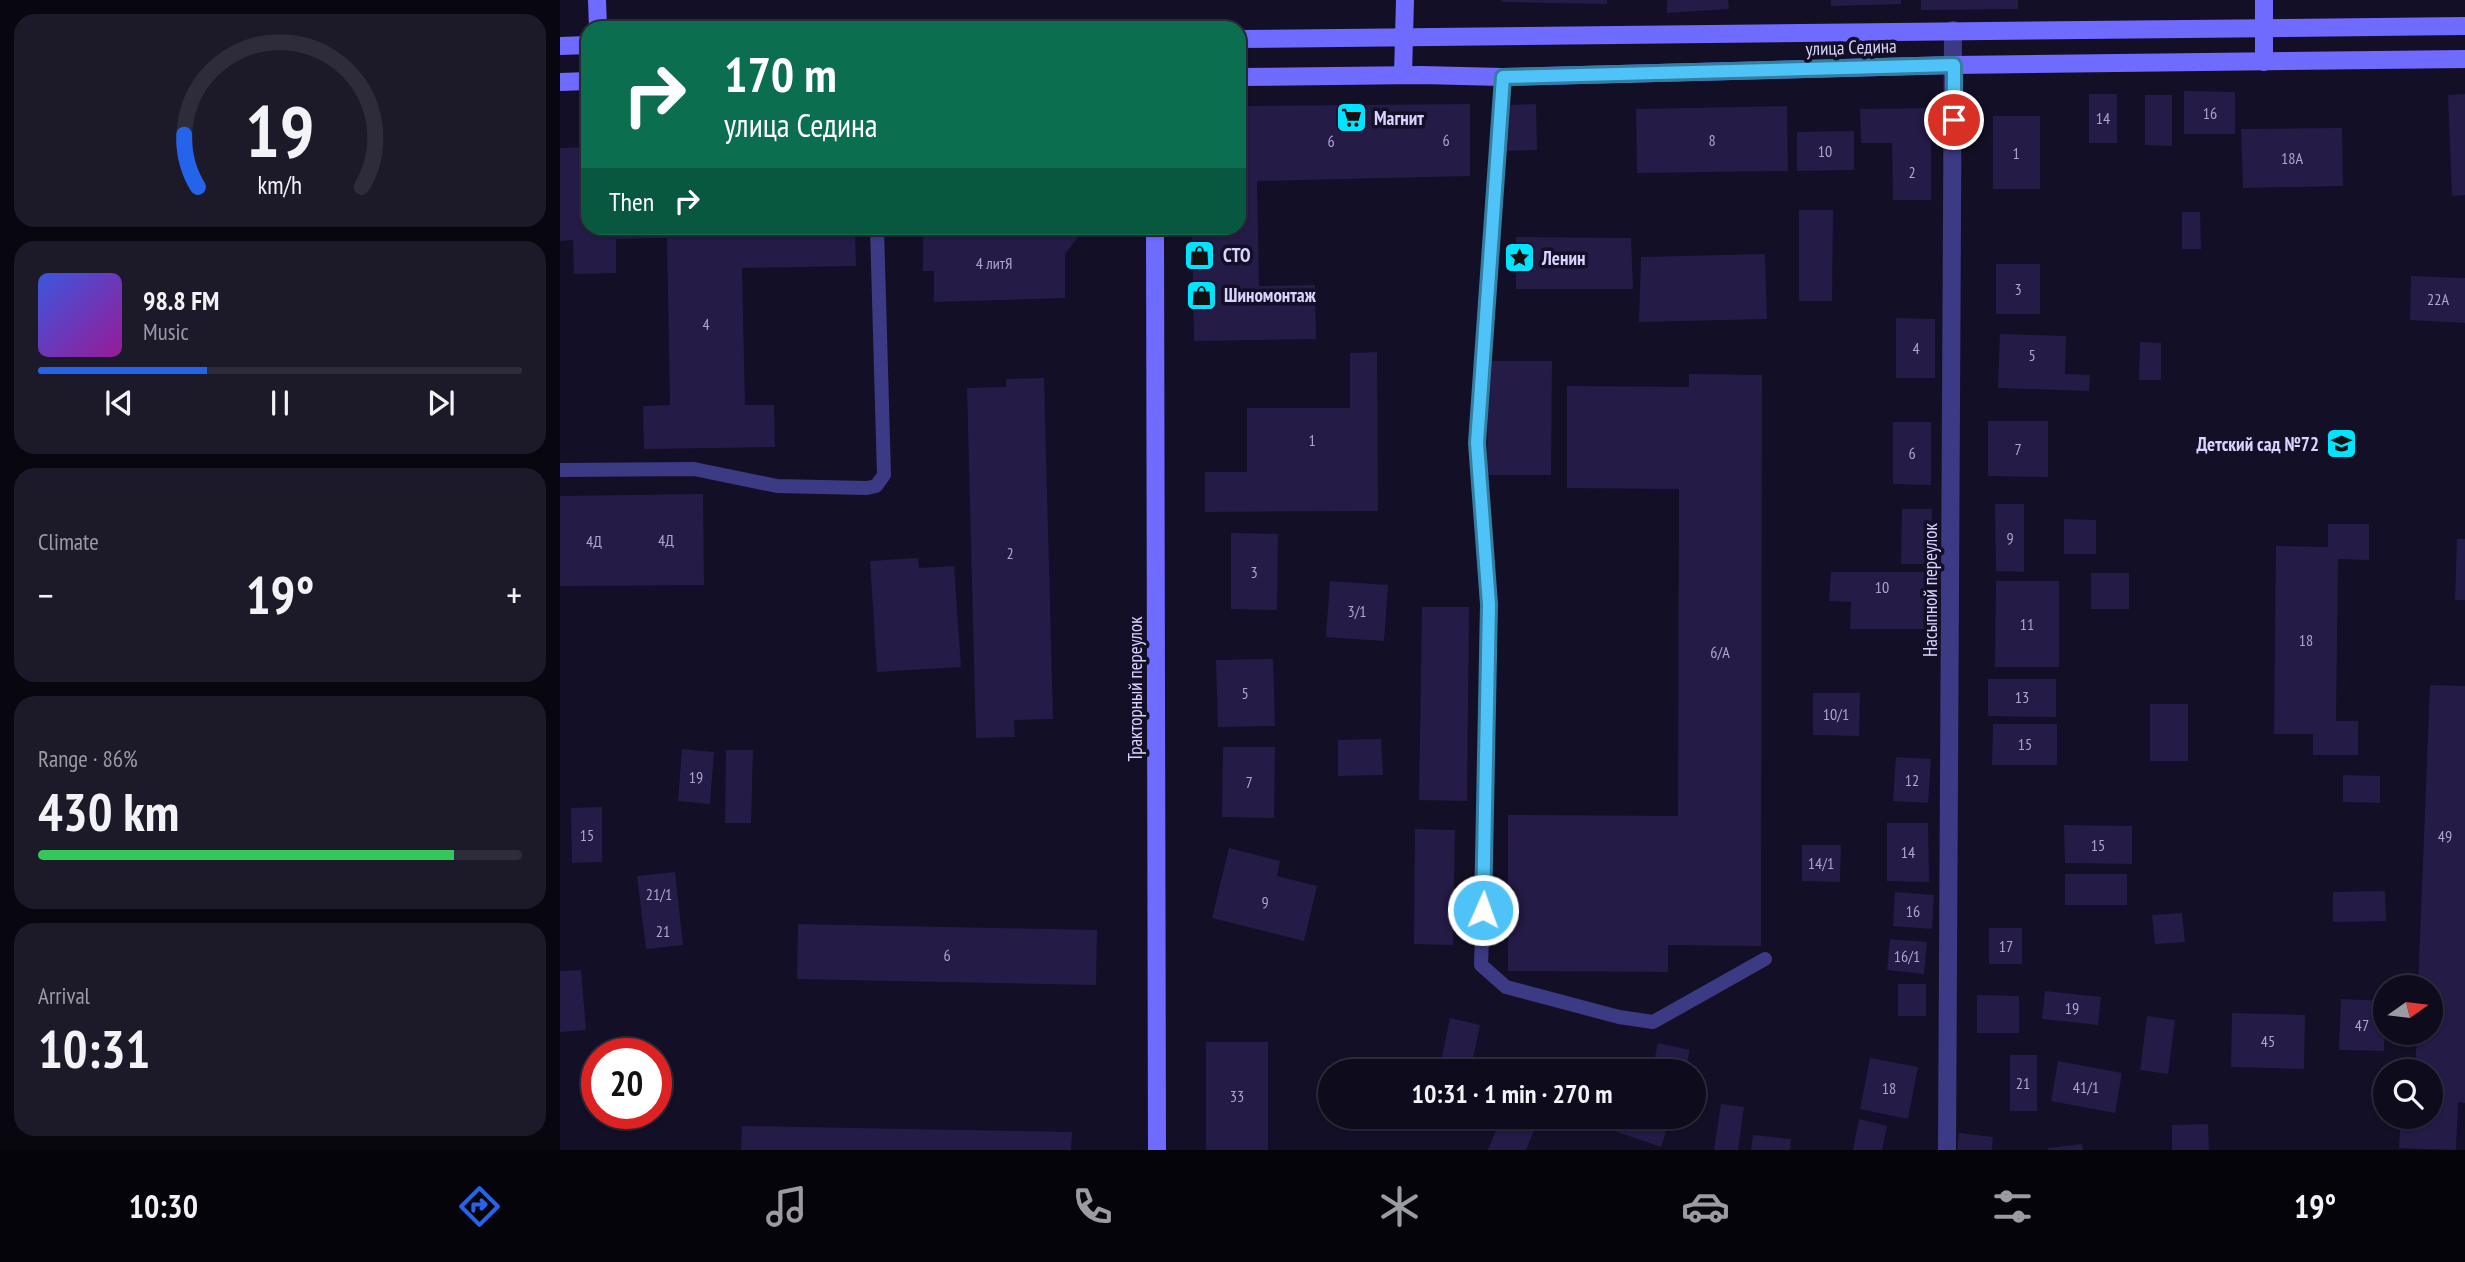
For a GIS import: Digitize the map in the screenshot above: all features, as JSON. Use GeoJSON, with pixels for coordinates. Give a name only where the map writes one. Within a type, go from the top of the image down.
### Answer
{"type":"FeatureCollection","features":[{"type":"Feature","properties":{"kind":"street"},"geometry":{"type":"LineString","coordinates":[[597,0],[598,21]]}},
{"type":"Feature","properties":{"kind":"street"},"geometry":{"type":"LineString","coordinates":[[1403,75],[1405,0]]}},
{"type":"Feature","properties":{"kind":"street"},"geometry":{"type":"LineString","coordinates":[[2264,0],[2264,62]]}},
{"type":"Feature","properties":{"kind":"street","name":"улица Седина"},"geometry":{"type":"LineString","coordinates":[[1246,39],[2465,26]]}},
{"type":"Feature","properties":{"kind":"street","name":"Насыпной переулок"},"geometry":{"type":"LineString","coordinates":[[1947,1150],[1953,30]]}},
{"type":"Feature","properties":{"kind":"street"},"geometry":{"type":"LineString","coordinates":[[560,46],[581,45]]}},
{"type":"Feature","properties":{"kind":"street","name":"улица Седина"},"geometry":{"type":"LineString","coordinates":[[1246,78],[1403,75],[1503,77],[1954,65],[2465,59]]}},
{"type":"Feature","properties":{"kind":"street"},"geometry":{"type":"LineString","coordinates":[[560,82],[581,81]]}},
{"type":"Feature","properties":{"kind":"street","name":"Тракторный переулок"},"geometry":{"type":"LineString","coordinates":[[1155,235],[1157,1150]]}},
{"type":"Feature","properties":{"kind":"lane"},"geometry":{"type":"LineString","coordinates":[[1503,77],[1477,443],[1489,604],[1485,855],[1480,965],[1506,987],[1619,1017],[1653,1022],[1765,959]]}},
{"type":"Feature","properties":{"kind":"lane"},"geometry":{"type":"LineString","coordinates":[[560,470],[649,467],[694,469],[777,485],[876,486],[884,475],[877,235]]}},
{"type":"Feature","properties":{"kind":"building"},"geometry":{"type":"Polygon","coordinates":[[[1607,0],[1607,4],[1502,2],[1607,0]]]}},
{"type":"Feature","properties":{"kind":"building"},"geometry":{"type":"Polygon","coordinates":[[[1667,0],[1728,0],[1729,9],[1667,13],[1667,0]]]}},
{"type":"Feature","properties":{"kind":"building"},"geometry":{"type":"Polygon","coordinates":[[[1831,0],[1901,0],[1901,4],[1831,6],[1831,0]]]}},
{"type":"Feature","properties":{"kind":"building"},"geometry":{"type":"Polygon","coordinates":[[[1921,0],[2018,0],[2018,9],[1921,10],[1921,0]]]}},
{"type":"Feature","properties":{"kind":"building"},"geometry":{"type":"Polygon","coordinates":[[[2184,91],[2235,92],[2235,134],[2184,134],[2184,91]]]}},
{"type":"Feature","properties":{"kind":"building"},"geometry":{"type":"Polygon","coordinates":[[[2089,94],[2117,94],[2117,143],[2089,143],[2089,94]]]}},
{"type":"Feature","properties":{"kind":"building"},"geometry":{"type":"Polygon","coordinates":[[[2465,94],[2465,195],[2452,196],[2448,95],[2465,94]]]}},
{"type":"Feature","properties":{"kind":"building"},"geometry":{"type":"Polygon","coordinates":[[[2145,95],[2172,95],[2172,146],[2145,145],[2145,95]]]}},
{"type":"Feature","properties":{"kind":"building"},"geometry":{"type":"Polygon","coordinates":[[[1470,104],[1470,176],[1257,181],[1259,286],[1315,285],[1316,339],[1194,341],[1192,235],[1246,235],[1246,106],[1470,104]]]}},
{"type":"Feature","properties":{"kind":"building"},"geometry":{"type":"Polygon","coordinates":[[[1536,104],[1537,150],[1507,151],[1508,105],[1536,104]]]}},
{"type":"Feature","properties":{"kind":"building"},"geometry":{"type":"Polygon","coordinates":[[[1787,106],[1788,171],[1637,173],[1636,109],[1787,106]]]}},
{"type":"Feature","properties":{"kind":"building"},"geometry":{"type":"Polygon","coordinates":[[[1931,108],[1931,200],[1893,200],[1892,143],[1861,143],[1860,109],[1931,108]]]}},
{"type":"Feature","properties":{"kind":"building"},"geometry":{"type":"Polygon","coordinates":[[[1993,116],[2040,116],[2040,189],[1993,189],[1993,116]]]}},
{"type":"Feature","properties":{"kind":"building"},"geometry":{"type":"Polygon","coordinates":[[[2342,128],[2343,186],[2243,188],[2241,129],[2342,128]]]}},
{"type":"Feature","properties":{"kind":"building"},"geometry":{"type":"Polygon","coordinates":[[[1854,131],[1854,170],[1797,171],[1797,132],[1854,131]]]}},
{"type":"Feature","properties":{"kind":"building"},"geometry":{"type":"Polygon","coordinates":[[[581,147],[581,235],[855,235],[856,266],[742,268],[745,405],[774,405],[775,447],[644,449],[643,406],[670,405],[667,238],[616,239],[616,273],[574,274],[573,240],[560,241],[560,148],[581,147]]]}},
{"type":"Feature","properties":{"kind":"building"},"geometry":{"type":"Polygon","coordinates":[[[1799,210],[1833,210],[1832,301],[1799,301],[1799,210]]]}},
{"type":"Feature","properties":{"kind":"building"},"geometry":{"type":"Polygon","coordinates":[[[2182,212],[2200,212],[2201,249],[2182,249],[2182,212]]]}},
{"type":"Feature","properties":{"kind":"building"},"geometry":{"type":"Polygon","coordinates":[[[923,235],[1080,235],[1065,254],[1065,298],[934,302],[934,271],[923,271],[923,235]]]}},
{"type":"Feature","properties":{"kind":"building"},"geometry":{"type":"Polygon","coordinates":[[[1516,237],[1631,238],[1633,289],[1516,289],[1516,237]]]}},
{"type":"Feature","properties":{"kind":"building"},"geometry":{"type":"Polygon","coordinates":[[[1765,254],[1767,319],[1639,322],[1641,257],[1765,254]]]}},
{"type":"Feature","properties":{"kind":"building"},"geometry":{"type":"Polygon","coordinates":[[[1996,264],[2040,264],[2040,314],[1996,314],[1996,264]]]}},
{"type":"Feature","properties":{"kind":"building"},"geometry":{"type":"Polygon","coordinates":[[[2411,276],[2465,278],[2465,323],[2410,320],[2411,276]]]}},
{"type":"Feature","properties":{"kind":"building"},"geometry":{"type":"Polygon","coordinates":[[[1896,318],[1935,319],[1935,378],[1896,378],[1896,318]]]}},
{"type":"Feature","properties":{"kind":"building"},"geometry":{"type":"Polygon","coordinates":[[[2000,334],[2066,336],[2065,374],[2090,375],[2089,391],[1998,388],[2000,334]]]}},
{"type":"Feature","properties":{"kind":"building"},"geometry":{"type":"Polygon","coordinates":[[[2140,342],[2161,343],[2161,380],[2139,380],[2140,342]]]}},
{"type":"Feature","properties":{"kind":"building"},"geometry":{"type":"Polygon","coordinates":[[[1377,352],[1378,511],[1205,512],[1205,472],[1247,472],[1247,408],[1350,408],[1350,353],[1377,352]]]}},
{"type":"Feature","properties":{"kind":"building"},"geometry":{"type":"Polygon","coordinates":[[[1488,361],[1552,361],[1551,475],[1487,475],[1488,361]]]}},
{"type":"Feature","properties":{"kind":"building"},"geometry":{"type":"Polygon","coordinates":[[[1689,374],[1762,375],[1761,946],[1668,945],[1668,972],[1508,971],[1508,815],[1678,816],[1679,489],[1567,488],[1567,386],[1689,387],[1689,374]]]}},
{"type":"Feature","properties":{"kind":"building"},"geometry":{"type":"Polygon","coordinates":[[[1044,378],[1053,719],[1014,720],[1015,737],[976,738],[967,388],[1006,387],[1006,379],[1044,378]]]}},
{"type":"Feature","properties":{"kind":"building"},"geometry":{"type":"Polygon","coordinates":[[[1988,421],[2048,421],[2048,477],[1988,476],[1988,421]]]}},
{"type":"Feature","properties":{"kind":"building"},"geometry":{"type":"Polygon","coordinates":[[[1893,422],[1931,422],[1931,485],[1893,484],[1893,422]]]}},
{"type":"Feature","properties":{"kind":"building"},"geometry":{"type":"Polygon","coordinates":[[[703,494],[704,585],[560,586],[560,496],[703,494]]]}},
{"type":"Feature","properties":{"kind":"building"},"geometry":{"type":"Polygon","coordinates":[[[1995,504],[2024,504],[2024,572],[1996,571],[1995,504]]]}},
{"type":"Feature","properties":{"kind":"building"},"geometry":{"type":"Polygon","coordinates":[[[1902,509],[1932,509],[1931,564],[1901,564],[1902,509]]]}},
{"type":"Feature","properties":{"kind":"building"},"geometry":{"type":"Polygon","coordinates":[[[2064,519],[2096,520],[2096,554],[2064,554],[2064,519]]]}},
{"type":"Feature","properties":{"kind":"building"},"geometry":{"type":"Polygon","coordinates":[[[2328,524],[2369,524],[2369,560],[2338,559],[2336,721],[2358,721],[2358,755],[2313,755],[2313,734],[2274,734],[2276,546],[2328,547],[2328,524]]]}},
{"type":"Feature","properties":{"kind":"building"},"geometry":{"type":"Polygon","coordinates":[[[1231,533],[1278,534],[1277,610],[1231,609],[1231,533]]]}},
{"type":"Feature","properties":{"kind":"building"},"geometry":{"type":"Polygon","coordinates":[[[2457,539],[2465,539],[2465,600],[2455,600],[2457,539]]]}},
{"type":"Feature","properties":{"kind":"building"},"geometry":{"type":"Polygon","coordinates":[[[918,558],[919,568],[954,566],[961,667],[877,672],[870,561],[918,558]]]}},
{"type":"Feature","properties":{"kind":"building"},"geometry":{"type":"Polygon","coordinates":[[[1831,572],[1935,572],[1933,629],[1850,629],[1851,602],[1829,601],[1831,572]]]}},
{"type":"Feature","properties":{"kind":"building"},"geometry":{"type":"Polygon","coordinates":[[[2091,573],[2129,573],[2129,609],[2091,609],[2091,573]]]}},
{"type":"Feature","properties":{"kind":"building"},"geometry":{"type":"Polygon","coordinates":[[[1330,581],[1388,585],[1384,641],[1326,637],[1330,581]]]}},
{"type":"Feature","properties":{"kind":"building"},"geometry":{"type":"Polygon","coordinates":[[[1996,581],[2059,581],[2059,667],[1995,667],[1996,581]]]}},
{"type":"Feature","properties":{"kind":"building"},"geometry":{"type":"Polygon","coordinates":[[[1422,607],[1469,607],[1467,801],[1419,800],[1422,607]]]}},
{"type":"Feature","properties":{"kind":"building"},"geometry":{"type":"Polygon","coordinates":[[[1273,659],[1275,726],[1218,727],[1216,660],[1273,659]]]}},
{"type":"Feature","properties":{"kind":"building"},"geometry":{"type":"Polygon","coordinates":[[[1988,679],[2056,679],[2056,717],[1988,716],[1988,679]]]}},
{"type":"Feature","properties":{"kind":"building"},"geometry":{"type":"Polygon","coordinates":[[[2430,685],[2465,686],[2465,1103],[2458,1102],[2456,1150],[2399,1148],[2400,1129],[2443,1129],[2443,1059],[2416,1059],[2416,1045],[2443,1045],[2443,975],[2418,975],[2430,685]]]}},
{"type":"Feature","properties":{"kind":"building"},"geometry":{"type":"Polygon","coordinates":[[[1813,693],[1860,693],[1859,736],[1813,735],[1813,693]]]}},
{"type":"Feature","properties":{"kind":"building"},"geometry":{"type":"Polygon","coordinates":[[[2150,704],[2188,704],[2188,761],[2150,761],[2150,704]]]}},
{"type":"Feature","properties":{"kind":"building"},"geometry":{"type":"Polygon","coordinates":[[[1993,724],[2057,724],[2057,765],[1992,765],[1993,724]]]}},
{"type":"Feature","properties":{"kind":"building"},"geometry":{"type":"Polygon","coordinates":[[[1381,739],[1383,775],[1338,776],[1338,740],[1381,739]]]}},
{"type":"Feature","properties":{"kind":"building"},"geometry":{"type":"Polygon","coordinates":[[[1223,747],[1275,747],[1274,818],[1222,817],[1223,747]]]}},
{"type":"Feature","properties":{"kind":"building"},"geometry":{"type":"Polygon","coordinates":[[[682,749],[714,752],[710,804],[678,801],[682,749]]]}},
{"type":"Feature","properties":{"kind":"building"},"geometry":{"type":"Polygon","coordinates":[[[726,750],[753,750],[751,823],[725,823],[726,750]]]}},
{"type":"Feature","properties":{"kind":"building"},"geometry":{"type":"Polygon","coordinates":[[[1896,757],[1931,759],[1928,803],[1893,801],[1896,757]]]}},
{"type":"Feature","properties":{"kind":"building"},"geometry":{"type":"Polygon","coordinates":[[[2343,775],[2380,776],[2380,803],[2343,802],[2343,775]]]}},
{"type":"Feature","properties":{"kind":"building"},"geometry":{"type":"Polygon","coordinates":[[[602,807],[602,862],[572,863],[571,808],[602,807]]]}},
{"type":"Feature","properties":{"kind":"building"},"geometry":{"type":"Polygon","coordinates":[[[1887,823],[1928,823],[1929,882],[1887,881],[1887,823]]]}},
{"type":"Feature","properties":{"kind":"building"},"geometry":{"type":"Polygon","coordinates":[[[2064,825],[2132,826],[2132,864],[2065,863],[2064,825]]]}},
{"type":"Feature","properties":{"kind":"building"},"geometry":{"type":"Polygon","coordinates":[[[1415,829],[1455,830],[1453,945],[1414,944],[1415,829]]]}},
{"type":"Feature","properties":{"kind":"building"},"geometry":{"type":"Polygon","coordinates":[[[1802,845],[1841,845],[1840,882],[1802,881],[1802,845]]]}},
{"type":"Feature","properties":{"kind":"building"},"geometry":{"type":"Polygon","coordinates":[[[1229,848],[1280,861],[1277,876],[1317,886],[1304,941],[1212,918],[1229,848]]]}},
{"type":"Feature","properties":{"kind":"building"},"geometry":{"type":"Polygon","coordinates":[[[675,872],[683,945],[646,949],[637,876],[675,872]]]}},
{"type":"Feature","properties":{"kind":"building"},"geometry":{"type":"Polygon","coordinates":[[[2065,874],[2127,874],[2127,905],[2065,905],[2065,874]]]}},
{"type":"Feature","properties":{"kind":"building"},"geometry":{"type":"Polygon","coordinates":[[[2385,891],[2386,921],[2333,922],[2333,892],[2385,891]]]}},
{"type":"Feature","properties":{"kind":"building"},"geometry":{"type":"Polygon","coordinates":[[[1895,892],[1934,895],[1932,929],[1893,926],[1895,892]]]}},
{"type":"Feature","properties":{"kind":"building"},"geometry":{"type":"Polygon","coordinates":[[[2182,913],[2185,942],[2155,944],[2152,915],[2182,913]]]}},
{"type":"Feature","properties":{"kind":"building"},"geometry":{"type":"Polygon","coordinates":[[[798,924],[1097,930],[1096,985],[797,979],[798,924]]]}},
{"type":"Feature","properties":{"kind":"building"},"geometry":{"type":"Polygon","coordinates":[[[1989,928],[2022,928],[2022,964],[1989,964],[1989,928]]]}},
{"type":"Feature","properties":{"kind":"building"},"geometry":{"type":"Polygon","coordinates":[[[1890,939],[1927,942],[1924,974],[1887,970],[1890,939]]]}},
{"type":"Feature","properties":{"kind":"building"},"geometry":{"type":"Polygon","coordinates":[[[581,970],[586,1030],[560,1032],[560,971],[581,970]]]}},
{"type":"Feature","properties":{"kind":"building"},"geometry":{"type":"Polygon","coordinates":[[[1898,984],[1926,984],[1926,1016],[1898,1016],[1898,984]]]}},
{"type":"Feature","properties":{"kind":"building"},"geometry":{"type":"Polygon","coordinates":[[[2045,991],[2101,997],[2098,1025],[2042,1019],[2045,991]]]}},
{"type":"Feature","properties":{"kind":"building"},"geometry":{"type":"Polygon","coordinates":[[[1977,995],[2019,996],[2019,1033],[1977,1033],[1977,995]]]}},
{"type":"Feature","properties":{"kind":"building"},"geometry":{"type":"Polygon","coordinates":[[[2341,999],[2373,1000],[2373,1045],[2384,1045],[2384,1051],[2339,1050],[2341,999]]]}},
{"type":"Feature","properties":{"kind":"building"},"geometry":{"type":"Polygon","coordinates":[[[2232,1013],[2305,1015],[2304,1069],[2231,1067],[2232,1013]]]}},
{"type":"Feature","properties":{"kind":"building"},"geometry":{"type":"Polygon","coordinates":[[[2147,1016],[2175,1020],[2168,1074],[2140,1070],[2147,1016]]]}},
{"type":"Feature","properties":{"kind":"building"},"geometry":{"type":"Polygon","coordinates":[[[1450,1018],[1480,1025],[1473,1059],[1441,1059],[1450,1018]]]}},
{"type":"Feature","properties":{"kind":"building"},"geometry":{"type":"Polygon","coordinates":[[[1206,1042],[1268,1042],[1268,1150],[1206,1150],[1206,1042]]]}},
{"type":"Feature","properties":{"kind":"building"},"geometry":{"type":"Polygon","coordinates":[[[1658,1043],[1690,1050],[1688,1059],[1654,1059],[1658,1043]]]}},
{"type":"Feature","properties":{"kind":"building"},"geometry":{"type":"Polygon","coordinates":[[[2010,1055],[2037,1055],[2037,1111],[2010,1111],[2010,1055]]]}},
{"type":"Feature","properties":{"kind":"building"},"geometry":{"type":"Polygon","coordinates":[[[1870,1058],[1918,1067],[1908,1119],[1860,1109],[1870,1058]]]}},
{"type":"Feature","properties":{"kind":"building"},"geometry":{"type":"Polygon","coordinates":[[[2058,1061],[2122,1073],[2115,1113],[2051,1101],[2058,1061]]]}},
{"type":"Feature","properties":{"kind":"building"},"geometry":{"type":"Polygon","coordinates":[[[1721,1104],[1744,1107],[1738,1150],[1714,1150],[1721,1104]]]}},
{"type":"Feature","properties":{"kind":"building"},"geometry":{"type":"Polygon","coordinates":[[[1859,1119],[1887,1126],[1882,1150],[1853,1150],[1859,1119]]]}},
{"type":"Feature","properties":{"kind":"building"},"geometry":{"type":"Polygon","coordinates":[[[2208,1124],[2209,1150],[2172,1150],[2172,1125],[2208,1124]]]}},
{"type":"Feature","properties":{"kind":"building"},"geometry":{"type":"Polygon","coordinates":[[[742,1126],[1072,1132],[1071,1150],[741,1150],[742,1126]]]}},
{"type":"Feature","properties":{"kind":"building"},"geometry":{"type":"Polygon","coordinates":[[[1497,1129],[1535,1129],[1526,1150],[1488,1150],[1497,1129]]]}},
{"type":"Feature","properties":{"kind":"building"},"geometry":{"type":"Polygon","coordinates":[[[1609,1129],[1667,1129],[1661,1147],[1609,1129]]]}},
{"type":"Feature","properties":{"kind":"building"},"geometry":{"type":"Polygon","coordinates":[[[1959,1133],[1993,1137],[1992,1150],[1957,1150],[1959,1133]]]}},
{"type":"Feature","properties":{"kind":"building"},"geometry":{"type":"Polygon","coordinates":[[[1753,1135],[1791,1139],[1790,1150],[1751,1150],[1753,1135]]]}},
{"type":"Feature","properties":{"kind":"building"},"geometry":{"type":"Polygon","coordinates":[[[2082,1144],[2083,1150],[2048,1150],[2048,1148],[2082,1144]]]}},
{"type":"Feature","properties":{"kind":"place","name":"Магнит"},"geometry":{"type":"Point","coordinates":[1351,118]}},
{"type":"Feature","properties":{"kind":"place","name":"СТО"},"geometry":{"type":"Point","coordinates":[1200,255]}},
{"type":"Feature","properties":{"kind":"place","name":"Ленин"},"geometry":{"type":"Point","coordinates":[1519,258]}},
{"type":"Feature","properties":{"kind":"place","name":"Шиномонтаж"},"geometry":{"type":"Point","coordinates":[1201,295]}},
{"type":"Feature","properties":{"kind":"place","name":"Детский сад №72"},"geometry":{"type":"Point","coordinates":[2342,444]}},
{"type":"Feature","properties":{"kind":"route"},"geometry":{"type":"LineString","coordinates":[[1483,910],[1489,604],[1477,443],[1503,77],[1954,65],[1954,120]]}}]}
